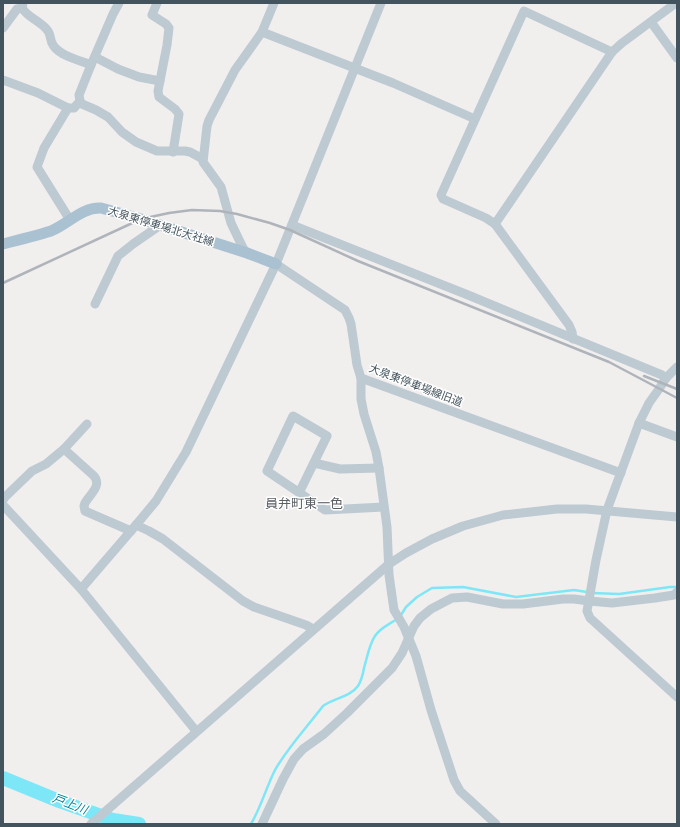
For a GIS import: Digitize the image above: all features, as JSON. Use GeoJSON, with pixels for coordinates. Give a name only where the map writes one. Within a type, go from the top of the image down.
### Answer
{"type":"FeatureCollection","features":[{"type":"Feature","properties":{"kind":"main road","name":"大泉東停車場北大社線"},"geometry":{"type":"LineString","coordinates":[[3,244],[52,230],[84,212],[101,208],[247,253],[276,264]]}},
{"type":"Feature","properties":{"kind":"street"},"geometry":{"type":"LineString","coordinates":[[119,3],[79,95],[80,101],[82,104],[108,117],[122,132],[136,142],[157,151],[190,152],[203,159]]}},
{"type":"Feature","properties":{"kind":"street"},"geometry":{"type":"LineString","coordinates":[[157,3],[152,15],[166,24],[169,28],[158,91],[159,97],[175,109],[179,114],[173,152]]}},
{"type":"Feature","properties":{"kind":"street"},"geometry":{"type":"LineString","coordinates":[[247,253],[230,223],[221,187],[203,162],[206,126],[235,70],[262,32],[274,3]]}},
{"type":"Feature","properties":{"kind":"street"},"geometry":{"type":"LineString","coordinates":[[81,589],[156,501],[186,452],[276,264],[381,3]]}},
{"type":"Feature","properties":{"kind":"street"},"geometry":{"type":"LineString","coordinates":[[496,224],[612,52],[676,3]]}},
{"type":"Feature","properties":{"kind":"street"},"geometry":{"type":"LineString","coordinates":[[3,28],[17,9],[22,6],[24,12],[48,31],[52,44],[60,53],[93,61],[139,77],[160,81]]}},
{"type":"Feature","properties":{"kind":"street"},"geometry":{"type":"LineString","coordinates":[[574,338],[569,325],[496,224],[486,218],[443,200],[441,197],[524,11],[612,52]]}},
{"type":"Feature","properties":{"kind":"street"},"geometry":{"type":"LineString","coordinates":[[651,22],[677,58]]}},
{"type":"Feature","properties":{"kind":"street"},"geometry":{"type":"LineString","coordinates":[[262,32],[400,86],[475,119]]}},
{"type":"Feature","properties":{"kind":"street"},"geometry":{"type":"LineString","coordinates":[[3,80],[68,108],[74,108],[80,101]]}},
{"type":"Feature","properties":{"kind":"street"},"geometry":{"type":"LineString","coordinates":[[68,108],[44,148],[37,167],[70,220]]}},
{"type":"Feature","properties":{"kind":"street"},"geometry":{"type":"LineString","coordinates":[[292,224],[574,338],[666,378]]}},
{"type":"Feature","properties":{"kind":"street"},"geometry":{"type":"LineString","coordinates":[[95,304],[118,256],[159,226]]}},
{"type":"Feature","properties":{"kind":"street","name":"大泉東停車場線旧道"},"geometry":{"type":"LineString","coordinates":[[276,264],[347,312],[351,324],[357,365],[361,378],[621,473]]}},
{"type":"Feature","properties":{"kind":"street"},"geometry":{"type":"LineString","coordinates":[[677,367],[666,378],[649,403],[639,423],[607,510],[587,611],[590,618],[677,697]]}},
{"type":"Feature","properties":{"kind":"street"},"geometry":{"type":"LineString","coordinates":[[361,378],[361,399],[364,414],[376,452],[387,527],[389,575],[396,615],[409,637],[416,656],[431,710],[454,780],[460,791],[496,824]]}},
{"type":"Feature","properties":{"kind":"street"},"geometry":{"type":"LineString","coordinates":[[299,493],[328,436],[293,416],[267,471],[299,493],[325,510],[384,507]]}},
{"type":"Feature","properties":{"kind":"street"},"geometry":{"type":"LineString","coordinates":[[639,423],[677,437]]}},
{"type":"Feature","properties":{"kind":"street"},"geometry":{"type":"LineString","coordinates":[[3,500],[32,470],[46,464],[64,449],[87,424]]}},
{"type":"Feature","properties":{"kind":"street"},"geometry":{"type":"LineString","coordinates":[[64,449],[94,476],[97,481],[96,487],[85,503],[85,510],[134,528],[150,531],[163,539],[243,601],[254,607],[306,625],[313,629]]}},
{"type":"Feature","properties":{"kind":"street"},"geometry":{"type":"LineString","coordinates":[[314,463],[340,469],[378,468]]}},
{"type":"Feature","properties":{"kind":"street"},"geometry":{"type":"LineString","coordinates":[[3,505],[81,589],[196,731]]}},
{"type":"Feature","properties":{"kind":"street"},"geometry":{"type":"LineString","coordinates":[[91,824],[389,564],[438,536],[503,514],[557,509],[607,510],[677,517]]}},
{"type":"Feature","properties":{"kind":"street"},"geometry":{"type":"LineString","coordinates":[[262,824],[294,759],[303,749],[324,734],[392,668],[402,653],[414,626],[420,618],[431,609],[452,598],[467,597],[503,604],[523,604],[563,599],[612,603],[674,595],[677,592]]}},
{"type":"Feature","properties":{"kind":"waterway"},"geometry":{"type":"LineString","coordinates":[[401,615],[406,607],[417,597],[432,588],[463,587],[516,597],[574,590],[587,592]]}},
{"type":"Feature","properties":{"kind":"waterway"},"geometry":{"type":"LineString","coordinates":[[592,593],[619,594],[677,587]]}},
{"type":"Feature","properties":{"kind":"waterway"},"geometry":{"type":"LineString","coordinates":[[251,824],[275,770],[286,753],[323,706],[355,690],[362,677],[368,652],[377,633],[397,619]]}},
{"type":"Feature","properties":{"kind":"waterway","name":"戸上川"},"geometry":{"type":"LineString","coordinates":[[3,778],[59,801],[113,820],[139,824]]}},
{"type":"Feature","properties":{"kind":"railway"},"geometry":{"type":"LineString","coordinates":[[3,283],[141,219],[192,210],[220,211],[237,214],[290,230],[358,261],[609,362],[677,398]]}},
{"type":"Feature","properties":{"kind":"railway"},"geometry":{"type":"LineString","coordinates":[[644,376],[677,389]]}},
{"type":"Feature","properties":{"kind":"district","name":"員弁町東一色"},"geometry":{"type":"Point","coordinates":[304,503]}}]}
